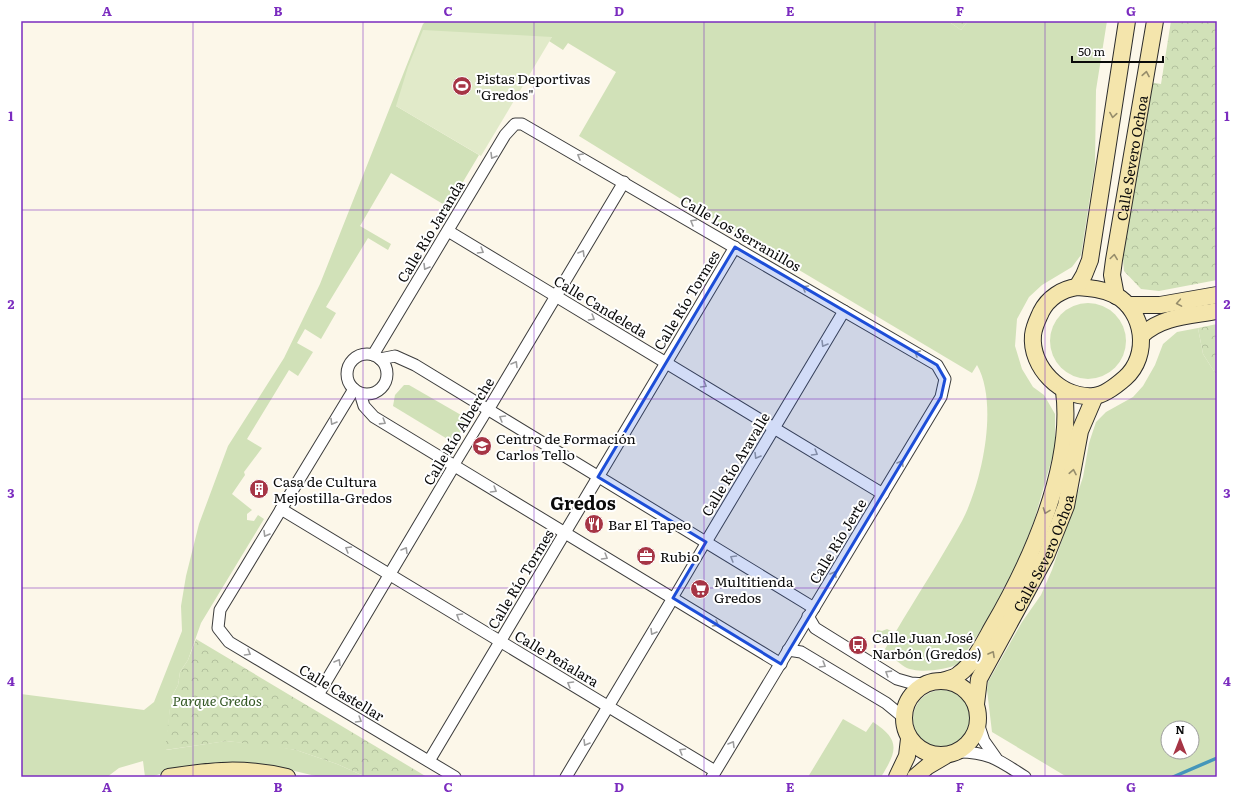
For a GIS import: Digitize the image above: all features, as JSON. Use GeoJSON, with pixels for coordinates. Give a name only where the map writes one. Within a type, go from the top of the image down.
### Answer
{"type":"FeatureCollection","features":[{"type":"Feature","properties":{"kind":"main road","name":"Calle Severo Ochoa"},"geometry":{"type":"LineString","coordinates":[[1077,287],[1090,260],[1127,21]]}},
{"type":"Feature","properties":{"kind":"main road","name":"Calle Severo Ochoa"},"geometry":{"type":"LineString","coordinates":[[1122,300],[1112,275],[1155,21]]}},
{"type":"Feature","properties":{"kind":"main road"},"geometry":{"type":"LineString","coordinates":[[1122,300],[1137,321],[1142,335],[1140,353],[1128,375],[1114,387],[1095,396],[1078,395],[1064,390],[1044,372],[1036,356],[1033,336],[1036,323],[1044,307],[1055,295],[1068,288],[1077,287],[1103,290],[1122,300],[1160,305],[1217,295]]}},
{"type":"Feature","properties":{"kind":"main road"},"geometry":{"type":"LineString","coordinates":[[1142,335],[1151,326],[1166,320],[1217,311]]}},
{"type":"Feature","properties":{"kind":"main road","name":"Calle Severo Ochoa"},"geometry":{"type":"LineString","coordinates":[[942,681],[959,675],[974,658],[1005,606],[1032,551],[1051,498],[1066,427],[1064,390]]}},
{"type":"Feature","properties":{"kind":"main road","name":"Calle Severo Ochoa"},"geometry":{"type":"LineString","coordinates":[[976,704],[979,679],[1046,556],[1066,506],[1080,431],[1095,396]]}},
{"type":"Feature","properties":{"kind":"main road"},"geometry":{"type":"LineString","coordinates":[[897,777],[907,756],[909,739],[903,717],[911,696],[925,684],[942,681],[958,685],[970,694],[976,704],[979,726],[974,739],[952,754],[928,766],[915,777]]}},
{"type":"Feature","properties":{"kind":"main road"},"geometry":{"type":"LineString","coordinates":[[909,739],[925,753],[952,754]]}},
{"type":"Feature","properties":{"kind":"main road"},"geometry":{"type":"LineString","coordinates":[[169,777],[222,773],[287,777]]}},
{"type":"Feature","properties":{"kind":"street","name":"Calle Los Serranillos"},"geometry":{"type":"LineString","coordinates":[[515,124],[522,124],[534,129],[844,310],[936,365],[945,379]]}},
{"type":"Feature","properties":{"kind":"street","name":"Calle Río Jaranda"},"geometry":{"type":"LineString","coordinates":[[377,357],[448,231],[505,135],[515,124]]}},
{"type":"Feature","properties":{"kind":"street","name":"Calle Río Alberche"},"geometry":{"type":"LineString","coordinates":[[318,695],[624,182]]}},
{"type":"Feature","properties":{"kind":"street","name":"Calle Candeleda"},"geometry":{"type":"LineString","coordinates":[[448,231],[883,494]]}},
{"type":"Feature","properties":{"kind":"street","name":"Calle Río Tormes"},"geometry":{"type":"LineString","coordinates":[[429,761],[735,247]]}},
{"type":"Feature","properties":{"kind":"street","name":"Calle Río Aravalle"},"geometry":{"type":"LineString","coordinates":[[566,777],[844,310]]}},
{"type":"Feature","properties":{"kind":"street"},"geometry":{"type":"LineString","coordinates":[[781,664],[374,417],[364,406],[357,391],[347,377],[349,364],[360,355],[377,357],[395,356],[404,358],[706,542],[811,612],[815,628],[897,679],[911,683],[925,684]]}},
{"type":"Feature","properties":{"kind":"street"},"geometry":{"type":"LineString","coordinates":[[357,391],[372,393],[384,384],[386,369],[377,357]]}},
{"type":"Feature","properties":{"kind":"street","name":"Calle Río Jerte"},"geometry":{"type":"LineString","coordinates":[[713,774],[781,664],[941,397],[945,379]]}},
{"type":"Feature","properties":{"kind":"street"},"geometry":{"type":"LineString","coordinates":[[281,509],[357,391]]}},
{"type":"Feature","properties":{"kind":"street","name":"Calle Peñalara"},"geometry":{"type":"LineString","coordinates":[[281,509],[608,707],[713,774]]}},
{"type":"Feature","properties":{"kind":"street","name":"Calle Castellar"},"geometry":{"type":"LineString","coordinates":[[281,509],[220,610],[218,628],[229,642],[455,777]]}},
{"type":"Feature","properties":{"kind":"street"},"geometry":{"type":"LineString","coordinates":[[788,650],[801,652],[886,703],[903,717]]}},
{"type":"Feature","properties":{"kind":"street"},"geometry":{"type":"LineString","coordinates":[[979,726],[984,741],[996,758]]}},
{"type":"Feature","properties":{"kind":"street"},"geometry":{"type":"LineString","coordinates":[[952,754],[976,752],[996,758],[1025,777]]}},
{"type":"Feature","properties":{"kind":"highlighted area"},"geometry":{"type":"Polygon","coordinates":[[[735,247],[937,365],[945,379],[941,397],[781,664],[673,598],[706,542],[598,477],[735,247]]]}},
{"type":"Feature","properties":{"kind":"green space"},"geometry":{"type":"Polygon","coordinates":[[[426,21],[948,21],[961,30],[968,21],[1107,21],[1096,90],[1095,165],[1081,255],[1072,267],[1042,285],[1029,297],[1017,319],[1015,346],[1022,369],[1033,387],[1044,395],[1055,414],[1055,448],[1034,521],[1019,560],[993,612],[958,664],[946,668],[924,671],[905,667],[885,649],[888,644],[875,636],[877,630],[882,631],[887,629],[895,633],[954,535],[969,505],[976,486],[981,465],[987,421],[987,400],[983,381],[977,365],[972,373],[715,220],[579,136],[616,72],[568,43],[563,50],[549,41],[552,37],[396,106],[479,155],[448,207],[391,173],[360,226],[391,244],[388,250],[368,238],[326,307],[336,313],[321,339],[305,329],[297,343],[313,352],[298,376],[289,370],[247,439],[262,448],[244,472],[245,475],[232,494],[252,510],[247,514],[247,520],[254,521],[258,515],[264,519],[201,623],[188,660],[180,672],[178,685],[171,698],[166,750],[226,741],[267,745],[296,750],[337,764],[366,777],[320,777],[269,765],[238,763],[163,773],[151,777],[145,777],[143,761],[119,768],[107,777],[21,777],[21,694],[144,710],[154,702],[182,631],[181,606],[186,576],[199,524],[228,446],[284,358],[320,284],[423,24],[426,21]]]}},
{"type":"Feature","properties":{"kind":"green space"},"geometry":{"type":"Polygon","coordinates":[[[948,21],[968,21],[961,30],[948,21]]]}},
{"type":"Feature","properties":{"kind":"green space"},"geometry":{"type":"Polygon","coordinates":[[[1171,21],[1217,21],[1217,280],[1159,291],[1141,289],[1124,271],[1122,248],[1149,82],[1161,84],[1171,21]]]}},
{"type":"Feature","properties":{"kind":"green space","name":"Pistas Deportivas \"Gredos\""},"geometry":{"type":"Polygon","coordinates":[[[423,30],[552,37],[481,156],[396,106],[408,67],[423,30]]]}},
{"type":"Feature","properties":{"kind":"green space"},"geometry":{"type":"Polygon","coordinates":[[[1088,303],[1102,306],[1115,314],[1123,327],[1126,341],[1123,355],[1115,368],[1102,376],[1088,379],[1074,376],[1061,368],[1053,355],[1050,341],[1053,327],[1061,314],[1074,306],[1088,303]]]}},
{"type":"Feature","properties":{"kind":"green space"},"geometry":{"type":"Polygon","coordinates":[[[1217,324],[1217,376],[1203,354],[1198,328],[1217,324]]]}},
{"type":"Feature","properties":{"kind":"green space"},"geometry":{"type":"Polygon","coordinates":[[[1198,328],[1203,354],[1217,376],[1217,777],[1067,777],[992,732],[987,690],[988,682],[1022,622],[1041,595],[1052,570],[1083,477],[1089,443],[1096,422],[1106,412],[1133,397],[1143,386],[1155,365],[1163,344],[1177,332],[1198,328]]]}},
{"type":"Feature","properties":{"kind":"green space"},"geometry":{"type":"Polygon","coordinates":[[[404,385],[409,385],[468,419],[454,443],[393,406],[395,395],[404,385]]]}},
{"type":"Feature","properties":{"kind":"green space","name":"Parque Gredos"},"geometry":{"type":"Polygon","coordinates":[[[196,639],[427,777],[366,777],[337,764],[296,750],[227,741],[165,750],[171,698],[178,685],[180,672],[188,660],[196,639]]]}},
{"type":"Feature","properties":{"kind":"green space"},"geometry":{"type":"Polygon","coordinates":[[[942,690],[958,695],[966,703],[971,719],[966,735],[958,743],[942,748],[926,743],[918,735],[913,719],[918,703],[926,695],[942,690]]]}},
{"type":"Feature","properties":{"kind":"green space"},"geometry":{"type":"Polygon","coordinates":[[[843,719],[866,732],[873,722],[882,728],[892,740],[894,746],[893,753],[881,777],[808,777],[843,719]]]}},
{"type":"Feature","properties":{"kind":"waterway"},"geometry":{"type":"LineString","coordinates":[[1173,777],[1217,758]]}},
{"type":"Feature","properties":{"kind":"place","name":"Pistas Deportivas \"Gredos\""},"geometry":{"type":"Point","coordinates":[462,86]}},
{"type":"Feature","properties":{"kind":"place","name":"Centro de Formación Carlos Tello"},"geometry":{"type":"Point","coordinates":[482,446]}},
{"type":"Feature","properties":{"kind":"place","name":"Casa de Cultura Mejostilla-Gredos"},"geometry":{"type":"Point","coordinates":[259,489]}},
{"type":"Feature","properties":{"kind":"place","name":"Bar El Tapeo"},"geometry":{"type":"Point","coordinates":[594,524]}},
{"type":"Feature","properties":{"kind":"place","name":"Rubio"},"geometry":{"type":"Point","coordinates":[646,556]}},
{"type":"Feature","properties":{"kind":"place","name":"Multitienda Gredos"},"geometry":{"type":"Point","coordinates":[700,589]}},
{"type":"Feature","properties":{"kind":"place","name":"Calle Juan José Narbón (Gredos)"},"geometry":{"type":"Point","coordinates":[858,645]}},
{"type":"Feature","properties":{"kind":"district","name":"Gredos"},"geometry":{"type":"Point","coordinates":[583,502]}}]}
